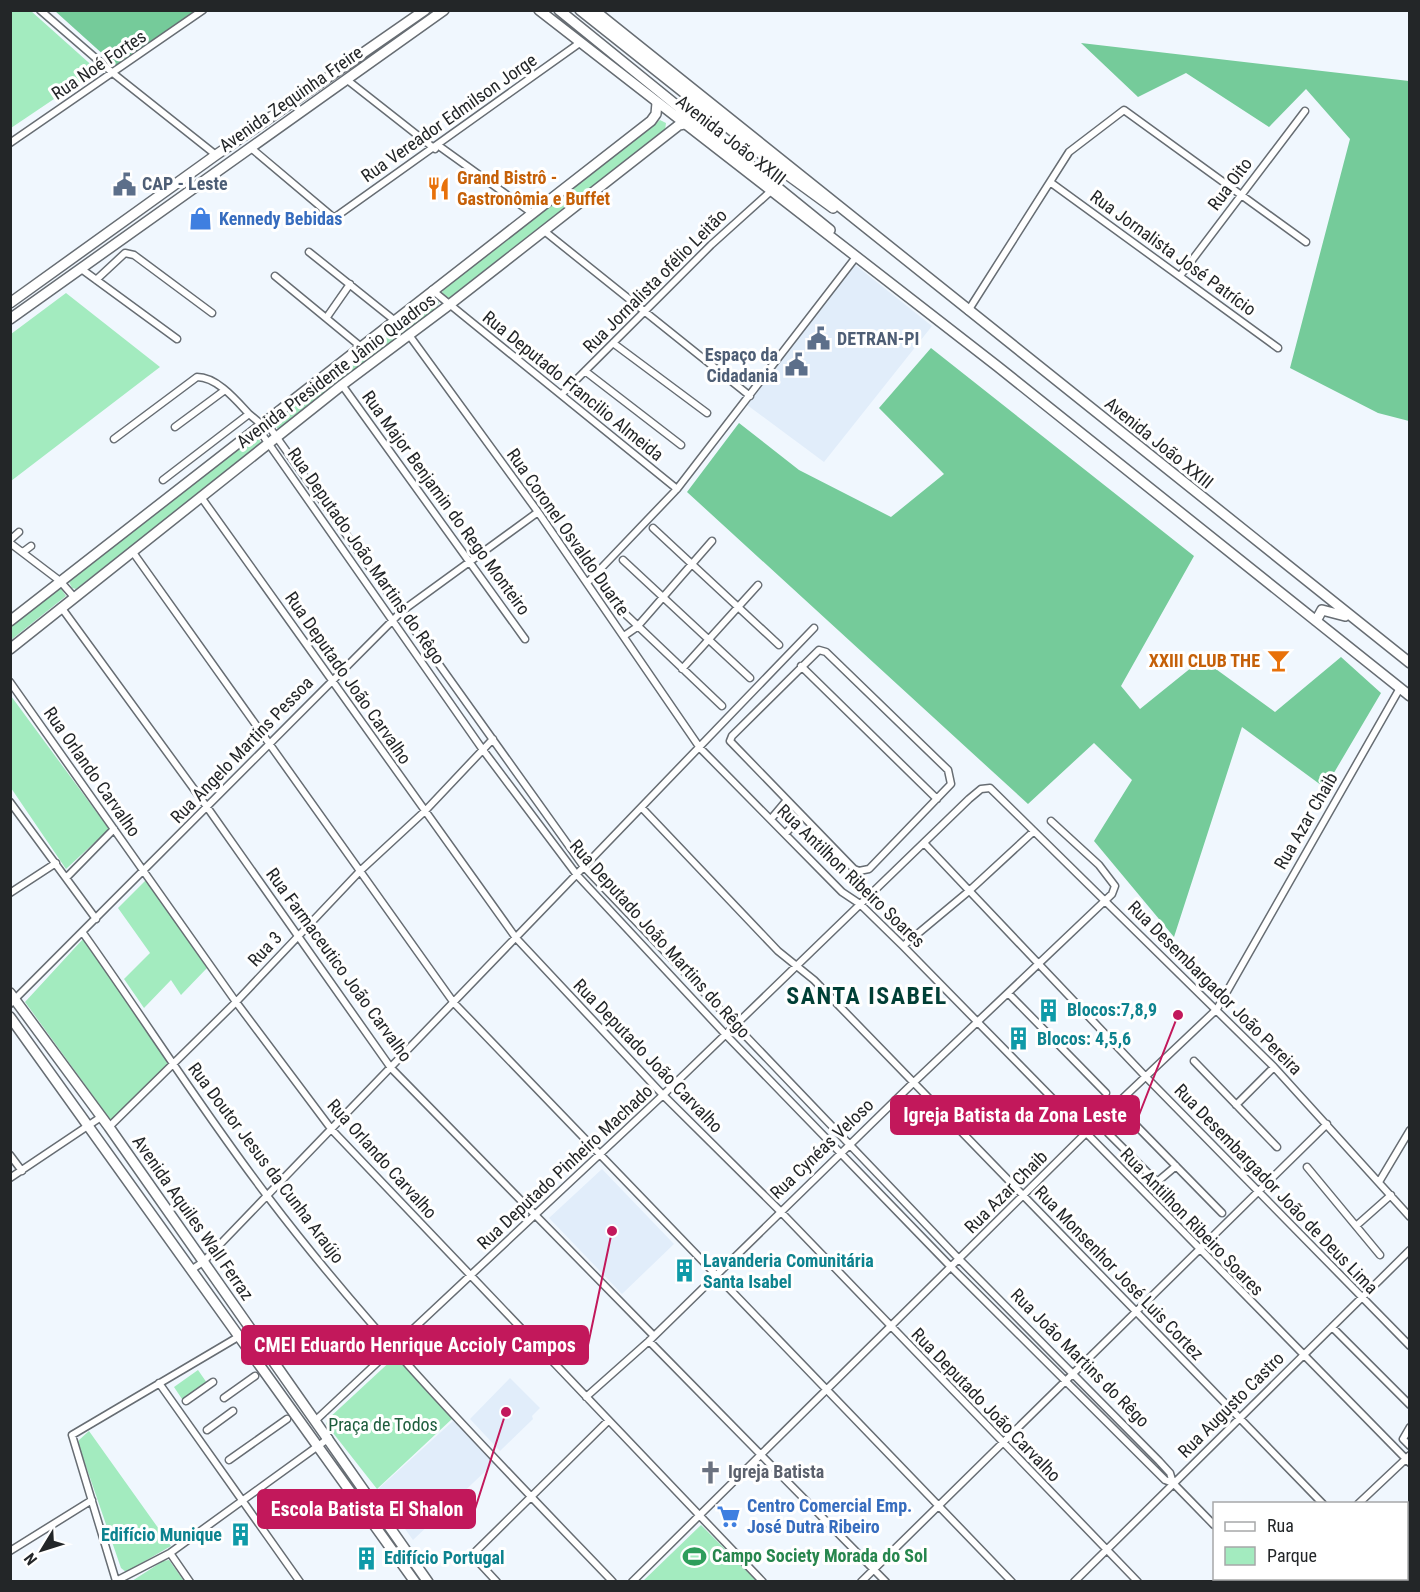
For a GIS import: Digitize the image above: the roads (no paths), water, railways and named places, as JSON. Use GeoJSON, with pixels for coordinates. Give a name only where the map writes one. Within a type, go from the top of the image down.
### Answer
{"type":"FeatureCollection","features":[{"type":"Feature","properties":{"kind":"main road","name":"Avenida Zequinha Freire"},"geometry":{"type":"LineString","coordinates":[[10,303],[216,155],[426,10]]}},
{"type":"Feature","properties":{"kind":"main road","name":"Avenida Zequinha Freire"},"geometry":{"type":"LineString","coordinates":[[10,319],[444,10]]}},
{"type":"Feature","properties":{"kind":"main road","name":"Avenida João XXIII"},"geometry":{"type":"LineString","coordinates":[[539,10],[904,294],[1410,696]]}},
{"type":"Feature","properties":{"kind":"main road","name":"Avenida João XXIII"},"geometry":{"type":"LineString","coordinates":[[559,10],[787,192],[904,294]]}},
{"type":"Feature","properties":{"kind":"main road","name":"Avenida João XXIII"},"geometry":{"type":"LineString","coordinates":[[580,10],[785,173],[888,248]]}},
{"type":"Feature","properties":{"kind":"main road","name":"Avenida João XXIII"},"geometry":{"type":"LineString","coordinates":[[594,10],[816,187],[888,248],[1410,663]]}},
{"type":"Feature","properties":{"kind":"main road"},"geometry":{"type":"LineString","coordinates":[[390,35],[395,40],[394,47]]}},
{"type":"Feature","properties":{"kind":"main road","name":"Avenida Presidente Jânio Quadros"},"geometry":{"type":"LineString","coordinates":[[10,621],[651,121],[656,114],[657,103]]}},
{"type":"Feature","properties":{"kind":"main road","name":"Avenida Presidente Jânio Quadros"},"geometry":{"type":"LineString","coordinates":[[10,649],[342,385],[684,124]]}},
{"type":"Feature","properties":{"kind":"main road"},"geometry":{"type":"LineString","coordinates":[[64,263],[64,270],[71,274]]}},
{"type":"Feature","properties":{"kind":"main road"},"geometry":{"type":"LineString","coordinates":[[49,274],[57,285]]}},
{"type":"Feature","properties":{"kind":"main road"},"geometry":{"type":"LineString","coordinates":[[1316,621],[1319,612],[1325,609],[1353,618]]}},
{"type":"Feature","properties":{"kind":"main road","name":"Avenida Aquiles Wall Ferraz"},"geometry":{"type":"LineString","coordinates":[[12,999],[109,1127],[428,1581]]}},
{"type":"Feature","properties":{"kind":"main road","name":"Avenida Aquiles Wall Ferraz"},"geometry":{"type":"LineString","coordinates":[[10,1017],[415,1581]]}},
{"type":"Feature","properties":{"kind":"street"},"geometry":{"type":"LineString","coordinates":[[40,10],[114,74],[216,155]]}},
{"type":"Feature","properties":{"kind":"street","name":"Rua Noé Fortes"},"geometry":{"type":"LineString","coordinates":[[10,143],[114,74],[203,10]]}},
{"type":"Feature","properties":{"kind":"street","name":"Rua Vereador Edmilson Jorge"},"geometry":{"type":"LineString","coordinates":[[251,148],[334,218],[437,147],[581,42]]}},
{"type":"Feature","properties":{"kind":"street"},"geometry":{"type":"LineString","coordinates":[[346,79],[531,213]]}},
{"type":"Feature","properties":{"kind":"street"},"geometry":{"type":"LineString","coordinates":[[969,312],[1050,182],[1077,144],[1124,110],[1306,242]]}},
{"type":"Feature","properties":{"kind":"street","name":"Rua Oito"},"geometry":{"type":"LineString","coordinates":[[1180,276],[1305,111]]}},
{"type":"Feature","properties":{"kind":"street","name":"Rua Jornalista José Patrício"},"geometry":{"type":"LineString","coordinates":[[1050,182],[1278,348]]}},
{"type":"Feature","properties":{"kind":"street","name":"Rua Jornalista ofélio Leitão"},"geometry":{"type":"LineString","coordinates":[[562,394],[771,190]]}},
{"type":"Feature","properties":{"kind":"street"},"geometry":{"type":"LineString","coordinates":[[543,230],[647,310],[750,396]]}},
{"type":"Feature","properties":{"kind":"street"},"geometry":{"type":"LineString","coordinates":[[309,252],[394,320]]}},
{"type":"Feature","properties":{"kind":"street"},"geometry":{"type":"LineString","coordinates":[[96,280],[120,256],[125,253],[134,255],[212,313]]}},
{"type":"Feature","properties":{"kind":"street"},"geometry":{"type":"LineString","coordinates":[[587,583],[677,489],[750,396],[796,332],[856,258]]}},
{"type":"Feature","properties":{"kind":"street"},"geometry":{"type":"LineString","coordinates":[[80,268],[177,339]]}},
{"type":"Feature","properties":{"kind":"street"},"geometry":{"type":"LineString","coordinates":[[275,276],[360,346]]}},
{"type":"Feature","properties":{"kind":"street"},"geometry":{"type":"LineString","coordinates":[[327,317],[350,284]]}},
{"type":"Feature","properties":{"kind":"street","name":"Rua Deputado Francilio Almeida"},"geometry":{"type":"LineString","coordinates":[[432,290],[677,489]]}},
{"type":"Feature","properties":{"kind":"street","name":"Rua Coronel Osvaldo Duarte"},"geometry":{"type":"LineString","coordinates":[[409,335],[538,512],[700,748]]}},
{"type":"Feature","properties":{"kind":"street"},"geometry":{"type":"LineString","coordinates":[[613,343],[707,412]]}},
{"type":"Feature","properties":{"kind":"street","name":"Rua Deputado Francilio Almeida"},"geometry":{"type":"LineString","coordinates":[[585,371],[681,446]]}},
{"type":"Feature","properties":{"kind":"street"},"geometry":{"type":"LineString","coordinates":[[114,439],[194,378],[205,378],[225,390],[261,424]]}},
{"type":"Feature","properties":{"kind":"street","name":"Rua Major Benjamin do Rego Monteiro"},"geometry":{"type":"LineString","coordinates":[[342,385],[525,639]]}},
{"type":"Feature","properties":{"kind":"street"},"geometry":{"type":"LineString","coordinates":[[175,427],[225,390]]}},
{"type":"Feature","properties":{"kind":"street"},"geometry":{"type":"LineString","coordinates":[[163,480],[249,414]]}},
{"type":"Feature","properties":{"kind":"street","name":"Rua Deputado João Martins do Rêgo"},"geometry":{"type":"LineString","coordinates":[[261,424],[277,437],[584,867],[959,1259]]}},
{"type":"Feature","properties":{"kind":"street","name":"Rua Deputado João Martins do Rêgo"},"geometry":{"type":"LineString","coordinates":[[261,424],[269,443],[483,750],[577,875],[726,1035],[951,1267]]}},
{"type":"Feature","properties":{"kind":"street","name":"Rua Deputado João Carvalho"},"geometry":{"type":"LineString","coordinates":[[201,497],[516,938],[663,1095],[780,1211],[1138,1581]]}},
{"type":"Feature","properties":{"kind":"street","name":"Rua Angelo Martins Pessoa"},"geometry":{"type":"LineString","coordinates":[[12,999],[144,872],[393,618],[469,560],[538,512]]}},
{"type":"Feature","properties":{"kind":"street"},"geometry":{"type":"LineString","coordinates":[[654,528],[779,645]]}},
{"type":"Feature","properties":{"kind":"street"},"geometry":{"type":"LineString","coordinates":[[19,532],[10,542],[60,581],[74,597]]}},
{"type":"Feature","properties":{"kind":"street"},"geometry":{"type":"LineString","coordinates":[[624,636],[637,627],[712,541]]}},
{"type":"Feature","properties":{"kind":"street"},"geometry":{"type":"LineString","coordinates":[[23,552],[31,546]]}},
{"type":"Feature","properties":{"kind":"street"},"geometry":{"type":"LineString","coordinates":[[132,551],[454,1003],[714,1275],[1012,1581]]}},
{"type":"Feature","properties":{"kind":"street"},"geometry":{"type":"LineString","coordinates":[[623,560],[750,678]]}},
{"type":"Feature","properties":{"kind":"street"},"geometry":{"type":"LineString","coordinates":[[682,669],[758,585]]}},
{"type":"Feature","properties":{"kind":"street","name":"Rua Farmaceutico João Carvalho"},"geometry":{"type":"LineString","coordinates":[[61,607],[207,807],[391,1068],[537,1214],[654,1336]]}},
{"type":"Feature","properties":{"kind":"street"},"geometry":{"type":"LineString","coordinates":[[620,609],[722,706]]}},
{"type":"Feature","properties":{"kind":"street"},"geometry":{"type":"LineString","coordinates":[[191,1270],[203,1262],[332,1130],[814,628]]}},
{"type":"Feature","properties":{"kind":"street"},"geometry":{"type":"LineString","coordinates":[[819,650],[826,652],[940,762],[951,778],[951,784],[937,799],[869,870],[860,871],[802,816],[730,741],[732,736],[814,652],[819,650]]}},
{"type":"Feature","properties":{"kind":"street"},"geometry":{"type":"LineString","coordinates":[[801,666],[937,799]]}},
{"type":"Feature","properties":{"kind":"street","name":"Rua Orlando Carvalho"},"geometry":{"type":"LineString","coordinates":[[10,682],[236,1002],[332,1130],[763,1581]]}},
{"type":"Feature","properties":{"kind":"street","name":"Rua Azar Chaib"},"geometry":{"type":"LineString","coordinates":[[632,1581],[1115,1104],[1217,1009],[1400,688]]}},
{"type":"Feature","properties":{"kind":"street","name":"Rua 3"},"geometry":{"type":"LineString","coordinates":[[109,1127],[236,1002],[360,872],[424,811],[493,739]]}},
{"type":"Feature","properties":{"kind":"street","name":"Rua Antilhon Ribeiro Soares"},"geometry":{"type":"LineString","coordinates":[[700,748],[842,892],[860,904],[903,946],[1301,1355],[1408,1459]]}},
{"type":"Feature","properties":{"kind":"street","name":"Rua Deputado Pinheiro Machado"},"geometry":{"type":"LineString","coordinates":[[316,1420],[600,1155],[976,793],[984,788],[990,788]]}},
{"type":"Feature","properties":{"kind":"street","name":"Rua Desembargador João Pereira"},"geometry":{"type":"LineString","coordinates":[[990,788],[1274,1067],[1410,1217]]}},
{"type":"Feature","properties":{"kind":"street"},"geometry":{"type":"LineString","coordinates":[[771,819],[787,800]]}},
{"type":"Feature","properties":{"kind":"street"},"geometry":{"type":"LineString","coordinates":[[10,802],[96,919]]}},
{"type":"Feature","properties":{"kind":"street","name":"Rua Monsenhor José Luis Cortez"},"geometry":{"type":"LineString","coordinates":[[642,808],[778,951],[797,966],[913,1083],[1322,1502]]}},
{"type":"Feature","properties":{"kind":"street"},"geometry":{"type":"LineString","coordinates":[[785,834],[802,816]]}},
{"type":"Feature","properties":{"kind":"street"},"geometry":{"type":"LineString","coordinates":[[1051,821],[1099,865],[1115,886],[1106,900]]}},
{"type":"Feature","properties":{"kind":"street"},"geometry":{"type":"LineString","coordinates":[[66,878],[114,829]]}},
{"type":"Feature","properties":{"kind":"street"},"geometry":{"type":"LineString","coordinates":[[903,946],[969,891],[1034,831]]}},
{"type":"Feature","properties":{"kind":"street","name":"Rua Desembargador João de Deus Lima"},"geometry":{"type":"LineString","coordinates":[[924,843],[1145,1076],[1410,1346]]}},
{"type":"Feature","properties":{"kind":"street"},"geometry":{"type":"LineString","coordinates":[[10,893],[56,863]]}},
{"type":"Feature","properties":{"kind":"street","name":"Rua Cynéas Veloso"},"geometry":{"type":"LineString","coordinates":[[586,1397],[649,1341],[849,1144],[1106,900]]}},
{"type":"Feature","properties":{"kind":"street","name":"Rua Doutor Jesus da Cunha Araújo"},"geometry":{"type":"LineString","coordinates":[[83,933],[267,1196],[392,1350],[613,1581]]}},
{"type":"Feature","properties":{"kind":"street"},"geometry":{"type":"LineString","coordinates":[[1008,993],[1106,1093]]}},
{"type":"Feature","properties":{"kind":"street"},"geometry":{"type":"LineString","coordinates":[[1194,1061],[1277,1147]]}},
{"type":"Feature","properties":{"kind":"street"},"geometry":{"type":"LineString","coordinates":[[1236,1105],[1274,1067]]}},
{"type":"Feature","properties":{"kind":"street"},"geometry":{"type":"LineString","coordinates":[[1115,1104],[1222,1213]]}},
{"type":"Feature","properties":{"kind":"street"},"geometry":{"type":"LineString","coordinates":[[10,1178],[101,1117]]}},
{"type":"Feature","properties":{"kind":"street"},"geometry":{"type":"LineString","coordinates":[[861,1581],[1327,1124]]}},
{"type":"Feature","properties":{"kind":"street"},"geometry":{"type":"LineString","coordinates":[[1379,1182],[1410,1130]]}},
{"type":"Feature","properties":{"kind":"street"},"geometry":{"type":"LineString","coordinates":[[1108,1133],[1157,1182],[1176,1166]]}},
{"type":"Feature","properties":{"kind":"street"},"geometry":{"type":"LineString","coordinates":[[10,1155],[22,1171]]}},
{"type":"Feature","properties":{"kind":"street"},"geometry":{"type":"LineString","coordinates":[[1307,1167],[1380,1255]]}},
{"type":"Feature","properties":{"kind":"street"},"geometry":{"type":"LineString","coordinates":[[1356,1226],[1390,1195]]}},
{"type":"Feature","properties":{"kind":"street","name":"Rua Augusto Castro"},"geometry":{"type":"LineString","coordinates":[[1074,1581],[1410,1250]]}},
{"type":"Feature","properties":{"kind":"street","name":"Rua João Martins do Rêgo"},"geometry":{"type":"LineString","coordinates":[[959,1259],[1074,1372],[1165,1467],[1173,1483],[1213,1523]]}},
{"type":"Feature","properties":{"kind":"street","name":"Rua João Martins do Rêgo"},"geometry":{"type":"LineString","coordinates":[[951,1267],[1165,1480],[1173,1483]]}},
{"type":"Feature","properties":{"kind":"street"},"geometry":{"type":"LineString","coordinates":[[1332,1327],[1410,1405]]}},
{"type":"Feature","properties":{"kind":"street"},"geometry":{"type":"LineString","coordinates":[[238,1337],[72,1435],[116,1581],[170,1553],[243,1499],[275,1472],[329,1438]]}},
{"type":"Feature","properties":{"kind":"street"},"geometry":{"type":"LineString","coordinates":[[649,1341],[886,1581]]}},
{"type":"Feature","properties":{"kind":"street"},"geometry":{"type":"LineString","coordinates":[[224,1398],[255,1376]]}},
{"type":"Feature","properties":{"kind":"street"},"geometry":{"type":"LineString","coordinates":[[186,1401],[213,1382]]}},
{"type":"Feature","properties":{"kind":"street"},"geometry":{"type":"LineString","coordinates":[[159,1383],[300,1581]]}},
{"type":"Feature","properties":{"kind":"street"},"geometry":{"type":"LineString","coordinates":[[207,1430],[234,1412]]}},
{"type":"Feature","properties":{"kind":"street"},"geometry":{"type":"LineString","coordinates":[[229,1460],[287,1419]]}},
{"type":"Feature","properties":{"kind":"street"},"geometry":{"type":"LineString","coordinates":[[497,1581],[472,1555],[608,1421]]}},
{"type":"Feature","properties":{"kind":"street"},"geometry":{"type":"LineString","coordinates":[[1410,1427],[1403,1438],[1410,1446]]}},
{"type":"Feature","properties":{"kind":"street"},"geometry":{"type":"LineString","coordinates":[[1359,1502],[1408,1459]]}},
{"type":"Feature","properties":{"kind":"street"},"geometry":{"type":"LineString","coordinates":[[10,1551],[92,1500]]}},
{"type":"Feature","properties":{"kind":"street"},"geometry":{"type":"LineString","coordinates":[[170,1553],[190,1581]]}},
{"type":"Feature","properties":{"kind":"place","name":"CAP - Leste"},"geometry":{"type":"Point","coordinates":[124,184]}},
{"type":"Feature","properties":{"kind":"place","name":"Grand Bistrô - Gastronômia e Buffet"},"geometry":{"type":"Point","coordinates":[439,188]}},
{"type":"Feature","properties":{"kind":"place","name":"Kennedy Bebidas"},"geometry":{"type":"Point","coordinates":[201,219]}},
{"type":"Feature","properties":{"kind":"place","name":"DETRAN-PI"},"geometry":{"type":"Point","coordinates":[819,339]}},
{"type":"Feature","properties":{"kind":"place","name":"Espaço da Cidadania"},"geometry":{"type":"Point","coordinates":[796,365]}},
{"type":"Feature","properties":{"kind":"place","name":"XXIII CLUB THE"},"geometry":{"type":"Point","coordinates":[1278,661]}},
{"type":"Feature","properties":{"kind":"place","name":"Blocos:7,8,9"},"geometry":{"type":"Point","coordinates":[1049,1010]}},
{"type":"Feature","properties":{"kind":"place","name":"Igreja Batista da Zona Leste"},"geometry":{"type":"Point","coordinates":[1178,1015]}},
{"type":"Feature","properties":{"kind":"place","name":"Blocos: 4,5,6"},"geometry":{"type":"Point","coordinates":[1019,1039]}},
{"type":"Feature","properties":{"kind":"place","name":"CMEI Eduardo Henrique Accioly Campos"},"geometry":{"type":"Point","coordinates":[612,1231]}},
{"type":"Feature","properties":{"kind":"place","name":"Lavanderia Comunitária Santa Isabel"},"geometry":{"type":"Point","coordinates":[685,1271]}},
{"type":"Feature","properties":{"kind":"place","name":"Escola Batista El Shalon"},"geometry":{"type":"Point","coordinates":[506,1412]}},
{"type":"Feature","properties":{"kind":"place","name":"Igreja Batista"},"geometry":{"type":"Point","coordinates":[710,1472]}},
{"type":"Feature","properties":{"kind":"place","name":"Centro Comercial Emp. José Dutra Ribeiro"},"geometry":{"type":"Point","coordinates":[729,1516]}},
{"type":"Feature","properties":{"kind":"place","name":"Edifício Munique"},"geometry":{"type":"Point","coordinates":[240,1535]}},
{"type":"Feature","properties":{"kind":"place","name":"Campo Society Morada do Sol"},"geometry":{"type":"Point","coordinates":[694,1556]}},
{"type":"Feature","properties":{"kind":"place","name":"Edifício Portugal"},"geometry":{"type":"Point","coordinates":[366,1558]}},
{"type":"Feature","properties":{"kind":"district","name":"SANTA ISABEL"},"geometry":{"type":"Point","coordinates":[867,996]}},
{"type":"Feature","properties":{"kind":"park label","name":"Praça de Todos"},"geometry":{"type":"Point","coordinates":[383,1425]}}]}
